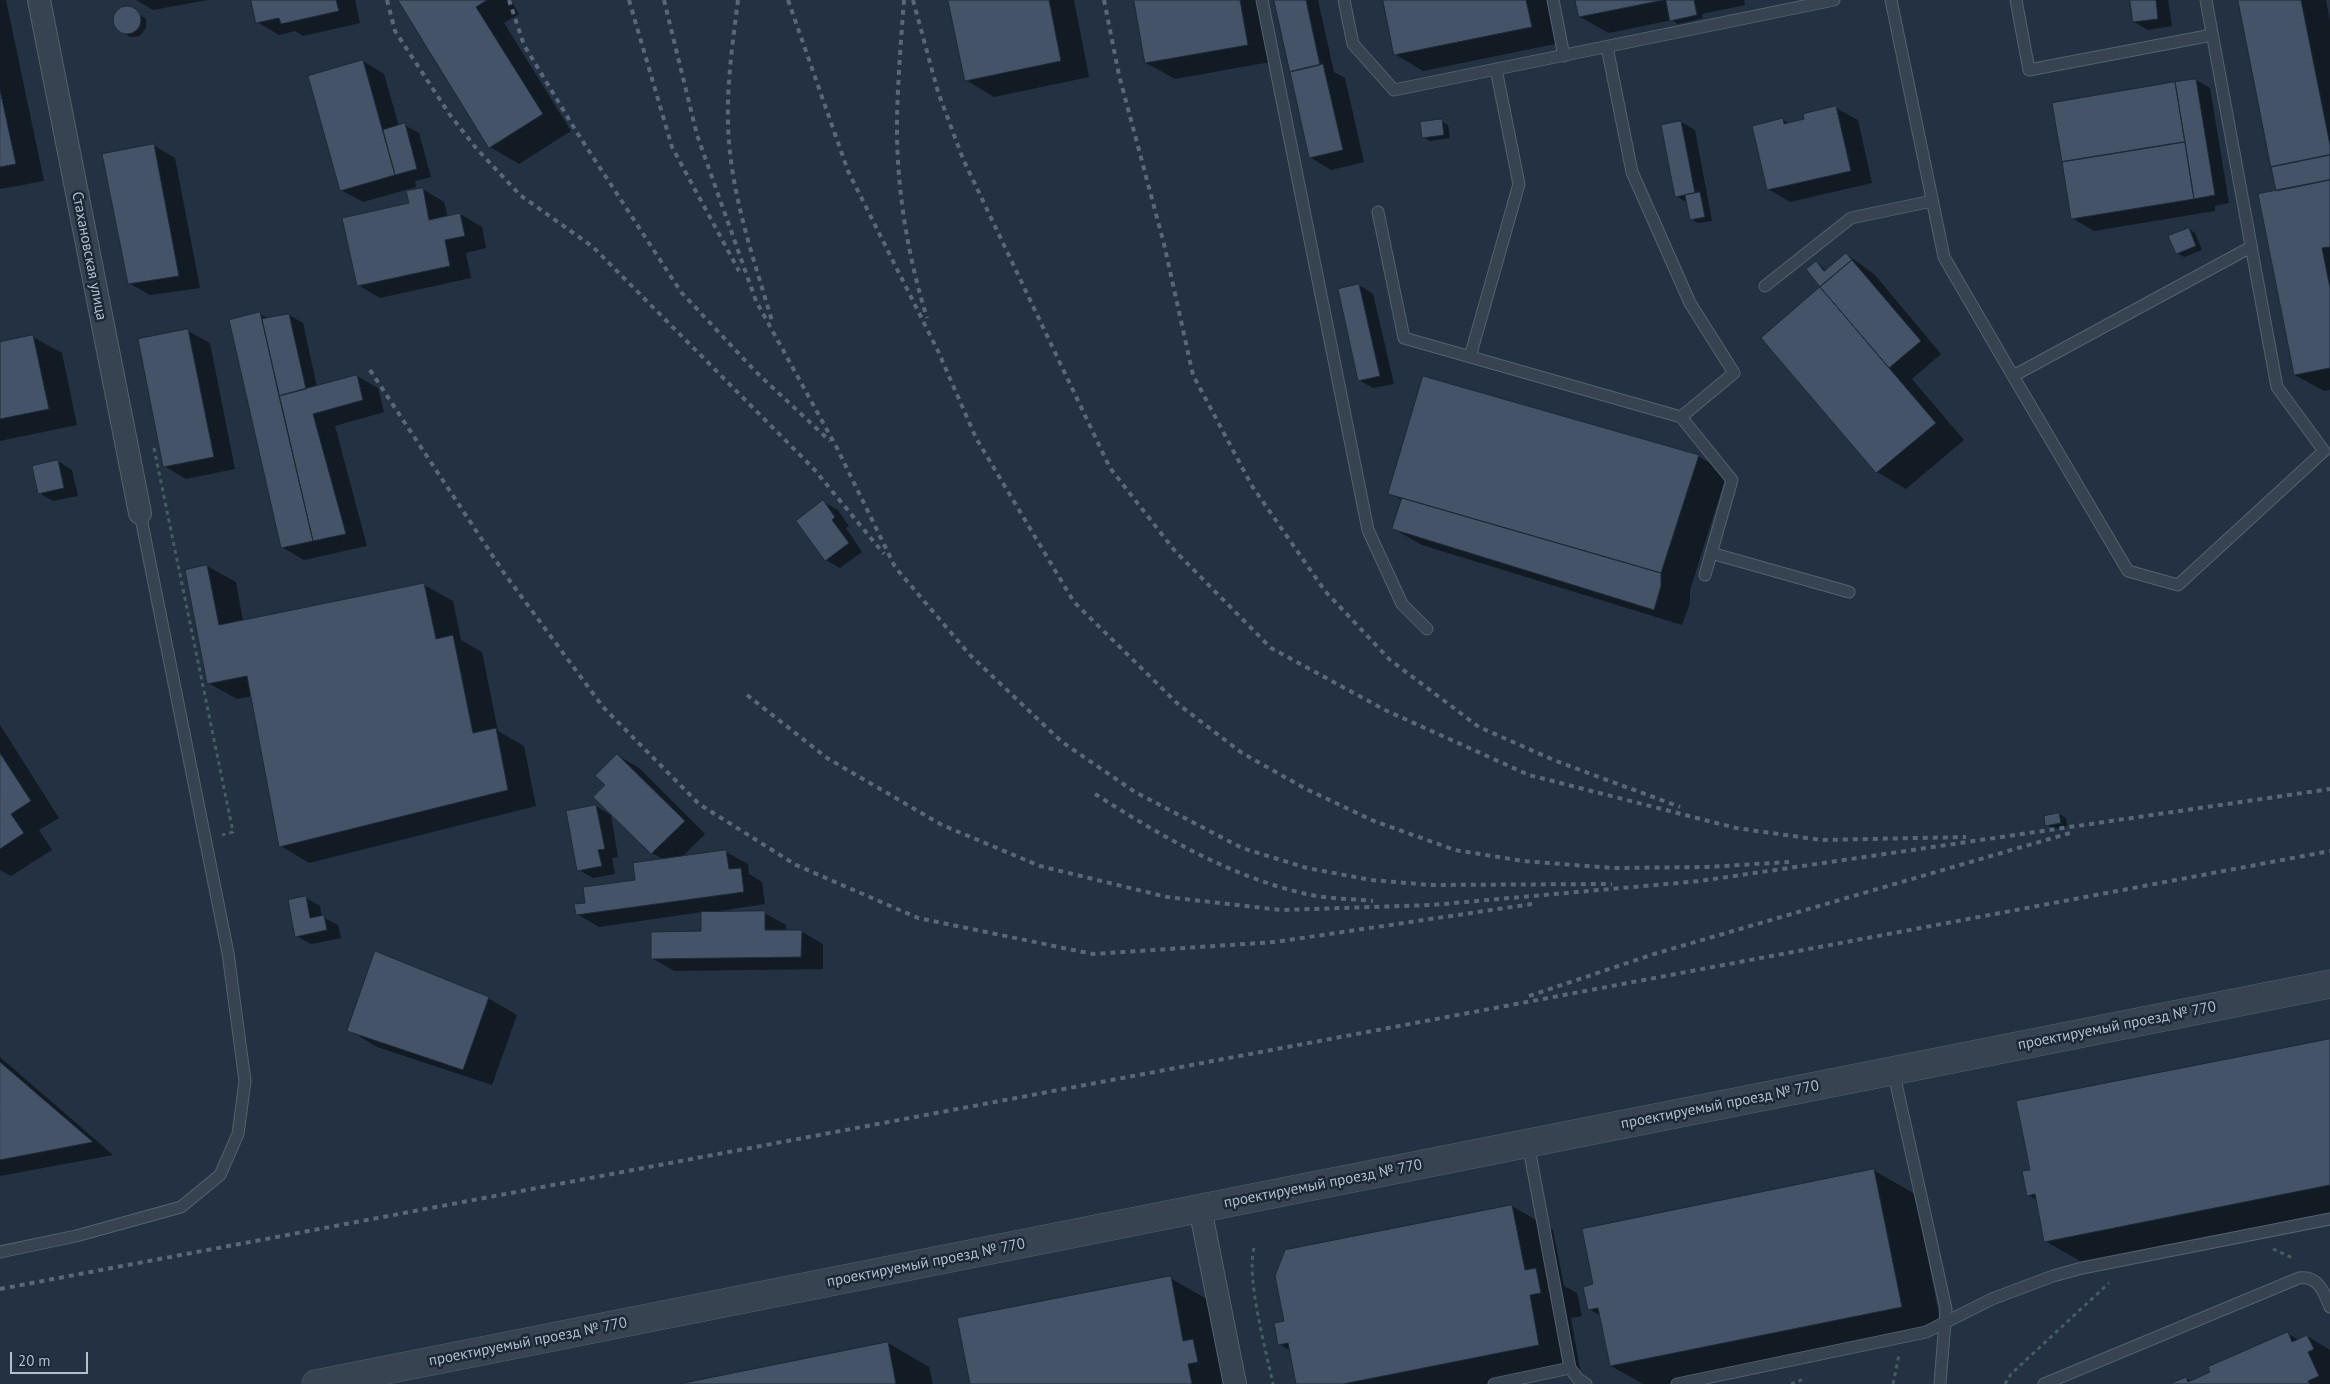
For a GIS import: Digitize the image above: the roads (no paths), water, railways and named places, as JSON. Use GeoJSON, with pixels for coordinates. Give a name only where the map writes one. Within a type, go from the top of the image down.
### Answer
{"type":"FeatureCollection","features":[{"type":"Feature","properties":{"kind":"street","name":"Стахановская улица"},"geometry":{"type":"LineString","coordinates":[[39,0],[140,513]]}},
{"type":"Feature","properties":{"kind":"street","name":"проектируемый проезд № 770"},"geometry":{"type":"LineString","coordinates":[[316,1384],[2330,984]]}},
{"type":"Feature","properties":{"kind":"street"},"geometry":{"type":"LineString","coordinates":[[1200,1208],[1235,1384]]}},
{"type":"Feature","properties":{"kind":"lane"},"geometry":{"type":"LineString","coordinates":[[1262,0],[1368,530],[1402,604],[1427,629]]}},
{"type":"Feature","properties":{"kind":"lane"},"geometry":{"type":"LineString","coordinates":[[1344,0],[1353,44],[1394,90],[1564,56],[1788,5],[1834,0]]}},
{"type":"Feature","properties":{"kind":"lane"},"geometry":{"type":"LineString","coordinates":[[1553,0],[1564,56]]}},
{"type":"Feature","properties":{"kind":"lane"},"geometry":{"type":"LineString","coordinates":[[1891,0],[1944,256],[2128,572],[2178,585],[2324,451],[2277,387],[2206,0]]}},
{"type":"Feature","properties":{"kind":"lane"},"geometry":{"type":"LineString","coordinates":[[2016,0],[2029,70],[2212,35]]}},
{"type":"Feature","properties":{"kind":"lane"},"geometry":{"type":"LineString","coordinates":[[1607,46],[1632,172],[1690,303],[1734,373],[1680,417]]}},
{"type":"Feature","properties":{"kind":"lane"},"geometry":{"type":"LineString","coordinates":[[1470,357],[1520,184],[1496,69]]}},
{"type":"Feature","properties":{"kind":"lane"},"geometry":{"type":"LineString","coordinates":[[1765,286],[1851,218],[1932,201]]}},
{"type":"Feature","properties":{"kind":"lane"},"geometry":{"type":"LineString","coordinates":[[1378,212],[1404,338],[1680,417],[1732,480],[1705,574]]}},
{"type":"Feature","properties":{"kind":"lane"},"geometry":{"type":"LineString","coordinates":[[2014,376],[2251,247]]}},
{"type":"Feature","properties":{"kind":"lane"},"geometry":{"type":"LineString","coordinates":[[0,1252],[76,1236],[181,1207],[220,1175],[238,1134],[244,1081],[228,953],[140,513]]}},
{"type":"Feature","properties":{"kind":"lane"},"geometry":{"type":"LineString","coordinates":[[1711,553],[1849,592]]}},
{"type":"Feature","properties":{"kind":"lane"},"geometry":{"type":"LineString","coordinates":[[1893,1070],[1946,1309],[1940,1384]]}},
{"type":"Feature","properties":{"kind":"lane"},"geometry":{"type":"LineString","coordinates":[[1528,1143],[1570,1368],[1578,1379],[1586,1384]]}},
{"type":"Feature","properties":{"kind":"lane"},"geometry":{"type":"LineString","coordinates":[[1677,1384],[1926,1332],[1992,1299],[2053,1276],[2330,1219]]}},
{"type":"Feature","properties":{"kind":"lane"},"geometry":{"type":"LineString","coordinates":[[2044,1384],[2299,1278],[2308,1277],[2318,1283],[2327,1293],[2330,1307]]}},
{"type":"Feature","properties":{"kind":"lane"},"geometry":{"type":"LineString","coordinates":[[1494,1384],[1570,1368]]}},
{"type":"Feature","properties":{"kind":"railway"},"geometry":{"type":"LineString","coordinates":[[387,0],[395,31],[450,115],[476,148],[520,195],[593,247],[813,468],[884,554]]}},
{"type":"Feature","properties":{"kind":"railway"},"geometry":{"type":"LineString","coordinates":[[509,0],[524,45],[576,131],[681,292],[756,372],[830,441]]}},
{"type":"Feature","properties":{"kind":"railway"},"geometry":{"type":"LineString","coordinates":[[629,0],[672,147],[739,271]]}},
{"type":"Feature","properties":{"kind":"railway"},"geometry":{"type":"LineString","coordinates":[[664,0],[697,135],[756,301],[837,448],[895,567],[970,655],[1062,742],[1135,792],[1242,848],[1307,868],[1371,880],[1430,885],[1612,884]]}},
{"type":"Feature","properties":{"kind":"railway"},"geometry":{"type":"LineString","coordinates":[[738,0],[728,91],[729,147],[743,222],[772,321]]}},
{"type":"Feature","properties":{"kind":"railway"},"geometry":{"type":"LineString","coordinates":[[788,0],[848,171],[938,351],[976,438],[1074,602],[1178,704],[1242,753],[1306,789],[1374,821],[1455,850],[1523,861],[1613,868],[1707,867],[1789,862]]}},
{"type":"Feature","properties":{"kind":"railway"},"geometry":{"type":"LineString","coordinates":[[904,0],[897,103],[898,169],[908,244],[927,318]]}},
{"type":"Feature","properties":{"kind":"railway"},"geometry":{"type":"LineString","coordinates":[[913,0],[938,92],[963,159],[1110,468],[1175,551],[1271,648],[1385,710],[1529,775],[1736,828],[1821,840],[1966,837]]}},
{"type":"Feature","properties":{"kind":"railway"},"geometry":{"type":"LineString","coordinates":[[1104,0],[1119,75],[1164,244],[1193,375],[1252,486],[1325,591],[1390,660],[1479,727],[1556,761],[1680,807]]}},
{"type":"Feature","properties":{"kind":"railway"},"geometry":{"type":"LineString","coordinates":[[370,370],[504,573],[603,707],[699,804],[796,865],[918,918],[1093,954],[1275,942],[1532,904]]}},
{"type":"Feature","properties":{"kind":"railway"},"geometry":{"type":"LineString","coordinates":[[747,695],[827,758],[942,825],[1040,866],[1167,897],[1281,910],[1432,905],[1700,881],[2330,789]]}},
{"type":"Feature","properties":{"kind":"railway"},"geometry":{"type":"LineString","coordinates":[[1095,794],[1173,841],[1228,868],[1286,889],[1316,896],[1373,901]]}},
{"type":"Feature","properties":{"kind":"railway"},"geometry":{"type":"LineString","coordinates":[[1529,996],[1654,954],[2070,833]]}},
{"type":"Feature","properties":{"kind":"railway"},"geometry":{"type":"LineString","coordinates":[[0,1289],[2330,851]]}}]}
